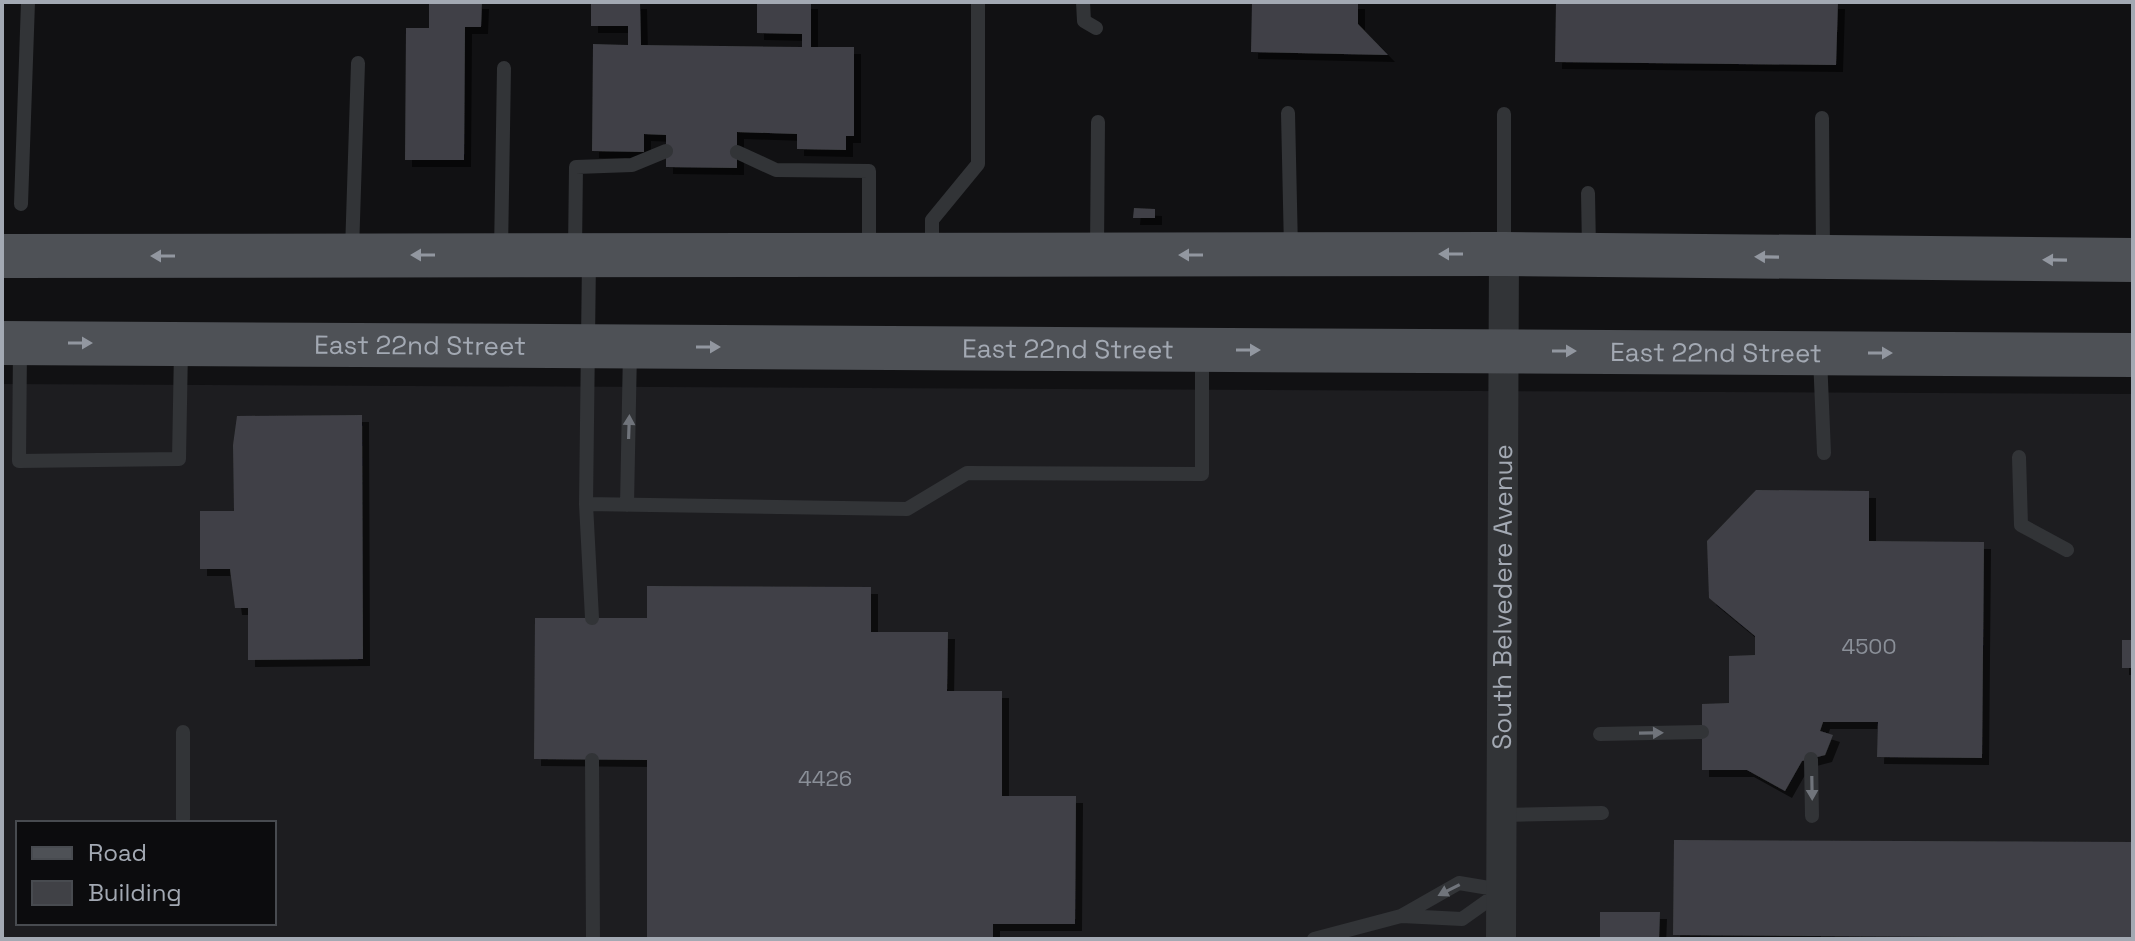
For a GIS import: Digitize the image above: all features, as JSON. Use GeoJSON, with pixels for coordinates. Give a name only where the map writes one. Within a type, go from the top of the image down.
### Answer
{"type":"FeatureCollection","features":[{"type":"Feature","properties":{"kind":"main road"},"geometry":{"type":"LineString","coordinates":[[2,256],[1504,254],[2133,260]]}},
{"type":"Feature","properties":{"kind":"main road","name":"East 22nd Street"},"geometry":{"type":"LineString","coordinates":[[11,343],[2133,355]]}},
{"type":"Feature","properties":{"kind":"street","name":"South Belvedere Avenue"},"geometry":{"type":"LineString","coordinates":[[1501,939],[1504,254]]}},
{"type":"Feature","properties":{"kind":"lane"},"geometry":{"type":"LineString","coordinates":[[21,204],[28,2]]}},
{"type":"Feature","properties":{"kind":"lane"},"geometry":{"type":"LineString","coordinates":[[932,255],[932,220],[978,164],[978,2]]}},
{"type":"Feature","properties":{"kind":"lane"},"geometry":{"type":"LineString","coordinates":[[1083,2],[1084,21],[1096,28]]}},
{"type":"Feature","properties":{"kind":"lane"},"geometry":{"type":"LineString","coordinates":[[352,255],[358,63]]}},
{"type":"Feature","properties":{"kind":"lane"},"geometry":{"type":"LineString","coordinates":[[501,255],[504,68]]}},
{"type":"Feature","properties":{"kind":"lane"},"geometry":{"type":"LineString","coordinates":[[1288,113],[1291,255]]}},
{"type":"Feature","properties":{"kind":"lane"},"geometry":{"type":"LineString","coordinates":[[1504,114],[1504,254]]}},
{"type":"Feature","properties":{"kind":"lane"},"geometry":{"type":"LineString","coordinates":[[1822,118],[1823,258]]}},
{"type":"Feature","properties":{"kind":"lane"},"geometry":{"type":"LineString","coordinates":[[1097,255],[1098,122]]}},
{"type":"Feature","properties":{"kind":"lane"},"geometry":{"type":"LineString","coordinates":[[627,505],[609,346],[582,256],[576,167],[632,165],[666,151]]}},
{"type":"Feature","properties":{"kind":"lane"},"geometry":{"type":"LineString","coordinates":[[737,152],[776,170],[869,171],[869,255]]}},
{"type":"Feature","properties":{"kind":"lane"},"geometry":{"type":"LineString","coordinates":[[1588,193],[1589,255]]}},
{"type":"Feature","properties":{"kind":"lane"},"geometry":{"type":"LineString","coordinates":[[11,343],[19,461],[179,459],[182,344]]}},
{"type":"Feature","properties":{"kind":"lane"},"geometry":{"type":"LineString","coordinates":[[592,618],[586,504],[609,346]]}},
{"type":"Feature","properties":{"kind":"lane"},"geometry":{"type":"LineString","coordinates":[[586,504],[907,509],[967,473],[1202,474],[1202,350]]}},
{"type":"Feature","properties":{"kind":"lane"},"geometry":{"type":"LineString","coordinates":[[1820,353],[1824,453]]}},
{"type":"Feature","properties":{"kind":"lane"},"geometry":{"type":"LineString","coordinates":[[2019,457],[2021,525],[2067,550]]}},
{"type":"Feature","properties":{"kind":"lane"},"geometry":{"type":"LineString","coordinates":[[183,732],[183,819]]}},
{"type":"Feature","properties":{"kind":"lane"},"geometry":{"type":"LineString","coordinates":[[1600,734],[1702,732]]}},
{"type":"Feature","properties":{"kind":"lane"},"geometry":{"type":"LineString","coordinates":[[1811,759],[1812,816]]}},
{"type":"Feature","properties":{"kind":"lane"},"geometry":{"type":"LineString","coordinates":[[592,760],[593,939]]}},
{"type":"Feature","properties":{"kind":"lane"},"geometry":{"type":"LineString","coordinates":[[1502,815],[1602,813]]}},
{"type":"Feature","properties":{"kind":"lane"},"geometry":{"type":"LineString","coordinates":[[1314,939],[1401,916],[1459,883],[1501,890]]}},
{"type":"Feature","properties":{"kind":"lane"},"geometry":{"type":"LineString","coordinates":[[1401,916],[1462,919],[1501,890]]}},
{"type":"Feature","properties":{"kind":"shaded area"},"geometry":{"type":"Polygon","coordinates":[[[2,384],[2133,394],[2133,939],[2,939],[2,384]]]}},
{"type":"Feature","properties":{"kind":"building"},"geometry":{"type":"Polygon","coordinates":[[[429,2],[482,2],[481,27],[465,27],[464,160],[405,160],[406,28],[429,28],[429,2]]]}},
{"type":"Feature","properties":{"kind":"building"},"geometry":{"type":"Polygon","coordinates":[[[591,2],[640,2],[641,45],[802,47],[802,34],[757,33],[757,2],[811,2],[811,47],[854,47],[854,136],[846,136],[846,150],[797,149],[797,134],[737,132],[737,168],[666,167],[666,135],[644,134],[644,152],[592,151],[593,44],[628,45],[628,26],[591,26],[591,2]]]}},
{"type":"Feature","properties":{"kind":"building"},"geometry":{"type":"Polygon","coordinates":[[[1252,2],[1358,2],[1358,24],[1388,55],[1251,52],[1252,2]]]}},
{"type":"Feature","properties":{"kind":"building"},"geometry":{"type":"Polygon","coordinates":[[[1556,2],[1838,2],[1836,65],[1555,62],[1556,2]]]}},
{"type":"Feature","properties":{"kind":"building"},"geometry":{"type":"Polygon","coordinates":[[[1134,208],[1155,209],[1155,218],[1133,218],[1134,208]]]}},
{"type":"Feature","properties":{"kind":"building"},"geometry":{"type":"Polygon","coordinates":[[[362,415],[363,659],[248,660],[248,608],[235,608],[230,569],[200,569],[200,511],[234,511],[233,445],[237,416],[362,415]]]}},
{"type":"Feature","properties":{"kind":"building"},"geometry":{"type":"Polygon","coordinates":[[[1756,490],[1869,491],[1869,541],[1984,542],[1982,758],[1877,757],[1878,722],[1823,722],[1820,731],[1833,735],[1825,755],[1802,761],[1785,791],[1747,770],[1702,770],[1702,704],[1729,703],[1729,656],[1755,655],[1755,636],[1709,598],[1707,541],[1756,490]]]}},
{"type":"Feature","properties":{"kind":"building"},"geometry":{"type":"Polygon","coordinates":[[[647,586],[871,587],[871,632],[948,632],[947,691],[1002,691],[1002,796],[1076,796],[1075,924],[993,924],[993,939],[647,939],[647,760],[534,759],[535,618],[647,618],[647,586]]]}},
{"type":"Feature","properties":{"kind":"building"},"geometry":{"type":"Polygon","coordinates":[[[2122,640],[2133,640],[2133,668],[2122,668],[2122,640]]]}},
{"type":"Feature","properties":{"kind":"building"},"geometry":{"type":"Polygon","coordinates":[[[1674,840],[2133,842],[2133,938],[1673,935],[1674,840]]]}},
{"type":"Feature","properties":{"kind":"building"},"geometry":{"type":"Polygon","coordinates":[[[1600,912],[1660,912],[1659,939],[1600,939],[1600,912]]]}}]}
